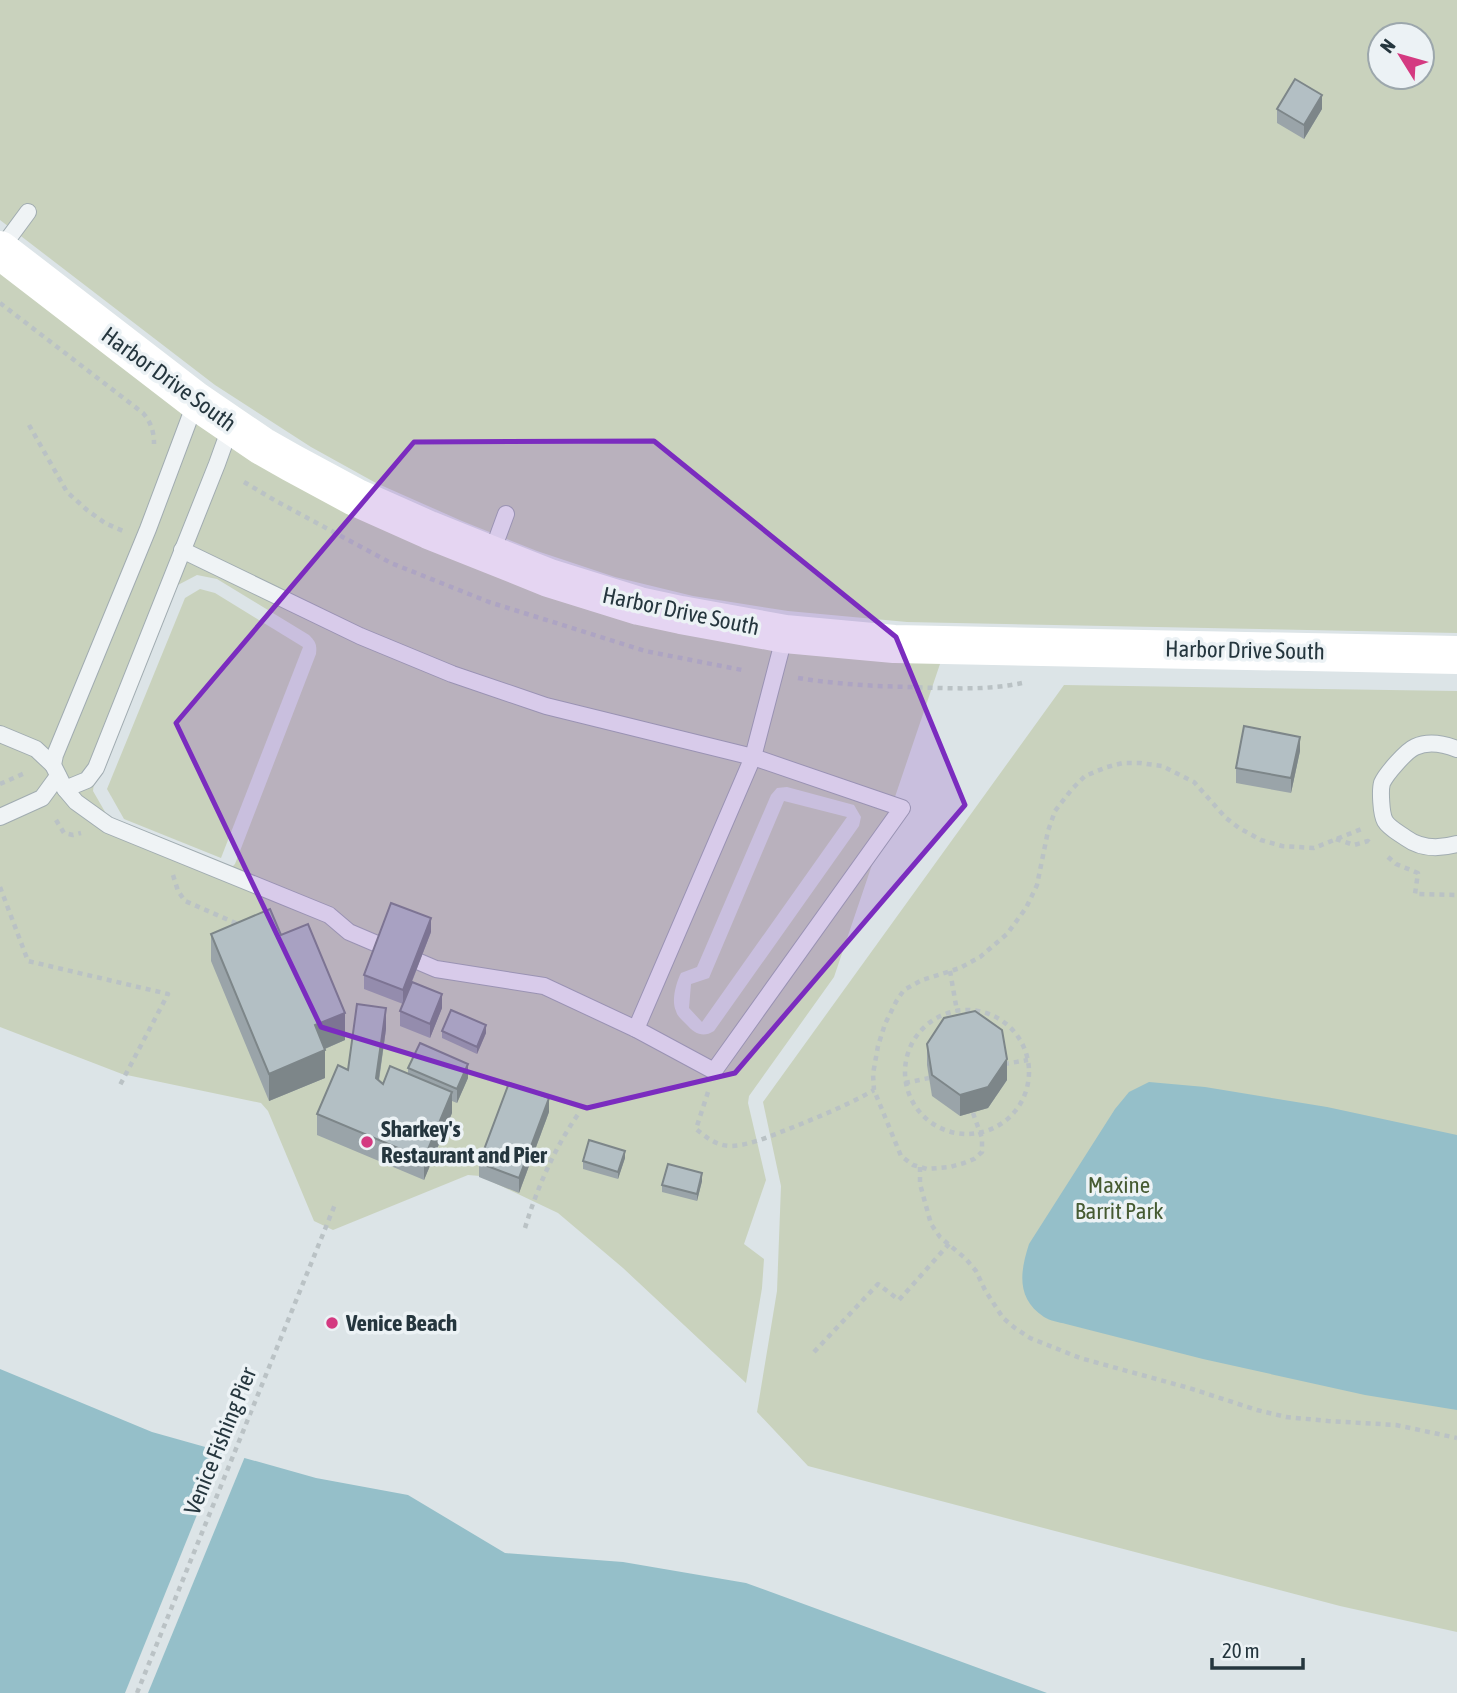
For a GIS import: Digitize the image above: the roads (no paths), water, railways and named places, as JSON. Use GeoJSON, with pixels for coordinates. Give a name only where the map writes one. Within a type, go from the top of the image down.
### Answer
{"type":"FeatureCollection","features":[{"type":"Feature","properties":{"kind":"street","name":"Harbor Drive South"},"geometry":{"type":"LineString","coordinates":[[0,250],[196,401],[265,448],[355,497],[429,530],[549,578],[639,606],[785,634],[894,644],[1457,655]]}},
{"type":"Feature","properties":{"kind":"lane"},"geometry":{"type":"LineString","coordinates":[[0,250],[28,212]]}},
{"type":"Feature","properties":{"kind":"lane"},"geometry":{"type":"LineString","coordinates":[[0,817],[42,798],[59,777],[55,755],[148,529],[196,401]]}},
{"type":"Feature","properties":{"kind":"lane"},"geometry":{"type":"LineString","coordinates":[[59,777],[87,780],[96,768],[231,425]]}},
{"type":"Feature","properties":{"kind":"lane"},"geometry":{"type":"LineString","coordinates":[[491,555],[506,514]]}},
{"type":"Feature","properties":{"kind":"lane"},"geometry":{"type":"LineString","coordinates":[[0,734],[36,749],[76,802],[108,825],[328,915],[349,932],[436,969],[544,986],[636,1029],[714,1071],[902,808],[753,757],[545,706],[452,674],[360,636],[182,550]]}},
{"type":"Feature","properties":{"kind":"lane"},"geometry":{"type":"LineString","coordinates":[[636,1029],[753,757],[785,634]]}},
{"type":"Feature","properties":{"kind":"lane"},"geometry":{"type":"LineString","coordinates":[[1457,749],[1446,744],[1413,747],[1398,760],[1382,783],[1381,803],[1384,820],[1416,846],[1442,848],[1457,844]]}},
{"type":"Feature","properties":{"kind":"water"},"geometry":{"type":"Polygon","coordinates":[[[1149,1082],[1205,1087],[1327,1107],[1457,1135],[1457,1410],[1365,1395],[1203,1359],[1052,1320],[1035,1310],[1025,1293],[1022,1274],[1029,1244],[1115,1109],[1129,1092],[1149,1082]]]}},
{"type":"Feature","properties":{"kind":"water"},"geometry":{"type":"Polygon","coordinates":[[[0,1369],[152,1432],[316,1478],[408,1495],[505,1553],[623,1562],[746,1583],[1047,1693],[0,1693],[0,1369]]]}},
{"type":"Feature","properties":{"kind":"place","name":"Sharkey's Restaurant and Pier"},"geometry":{"type":"Point","coordinates":[367,1142]}},
{"type":"Feature","properties":{"kind":"place","name":"Venice Beach"},"geometry":{"type":"Point","coordinates":[332,1323]}},
{"type":"Feature","properties":{"kind":"park label","name":"Maxine Barrit Park"},"geometry":{"type":"Point","coordinates":[1119,1198]}}]}
